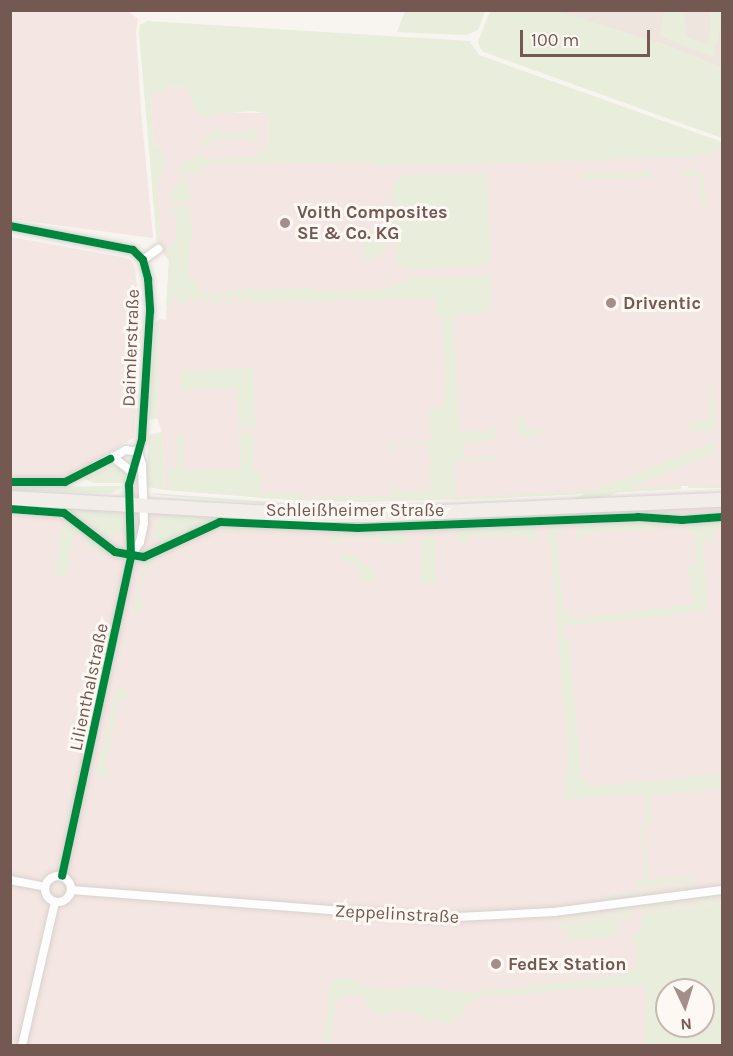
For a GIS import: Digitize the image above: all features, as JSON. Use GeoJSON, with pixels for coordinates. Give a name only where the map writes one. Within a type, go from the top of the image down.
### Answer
{"type":"FeatureCollection","features":[{"type":"Feature","properties":{"kind":"main road","name":"Schleißheimer Straße"},"geometry":{"type":"LineString","coordinates":[[10,498],[130,502],[272,513],[373,515],[723,500]]}},
{"type":"Feature","properties":{"kind":"street"},"geometry":{"type":"LineString","coordinates":[[10,226],[120,246],[133,250],[143,260],[158,249]]}},
{"type":"Feature","properties":{"kind":"street","name":"Daimlerstraße"},"geometry":{"type":"LineString","coordinates":[[130,502],[131,471],[142,433],[150,311],[147,272],[143,260]]}},
{"type":"Feature","properties":{"kind":"street"},"geometry":{"type":"LineString","coordinates":[[10,482],[65,482],[126,450],[138,452]]}},
{"type":"Feature","properties":{"kind":"street","name":"Daimlerstraße"},"geometry":{"type":"LineString","coordinates":[[138,452],[142,465],[144,504]]}},
{"type":"Feature","properties":{"kind":"street"},"geometry":{"type":"LineString","coordinates":[[112,458],[131,471]]}},
{"type":"Feature","properties":{"kind":"street","name":"Lilienthalstraße"},"geometry":{"type":"LineString","coordinates":[[130,502],[132,556]]}},
{"type":"Feature","properties":{"kind":"street","name":"Lilienthalstraße"},"geometry":{"type":"LineString","coordinates":[[62,876],[132,556],[142,535],[144,504]]}},
{"type":"Feature","properties":{"kind":"street"},"geometry":{"type":"LineString","coordinates":[[10,509],[64,513],[115,552],[132,556]]}},
{"type":"Feature","properties":{"kind":"street","name":"Schleißheimer Straße"},"geometry":{"type":"LineString","coordinates":[[132,556],[146,557],[220,522],[358,528],[638,517],[682,520],[723,517]]}},
{"type":"Feature","properties":{"kind":"street"},"geometry":{"type":"LineString","coordinates":[[62,876],[68,880],[71,890],[66,900],[55,902],[48,898],[45,886],[49,879],[62,876]]}},
{"type":"Feature","properties":{"kind":"street"},"geometry":{"type":"LineString","coordinates":[[10,880],[45,886]]}},
{"type":"Feature","properties":{"kind":"street","name":"Zeppelinstraße"},"geometry":{"type":"LineString","coordinates":[[71,890],[437,918],[554,912],[723,890]]}},
{"type":"Feature","properties":{"kind":"street"},"geometry":{"type":"LineString","coordinates":[[22,1046],[55,902]]}},
{"type":"Feature","properties":{"kind":"shaded area"},"geometry":{"type":"Polygon","coordinates":[[[10,11],[128,11],[138,19],[136,32],[141,111],[153,238],[11,219],[10,11]]]}},
{"type":"Feature","properties":{"kind":"shaded area"},"geometry":{"type":"Polygon","coordinates":[[[554,11],[722,11],[722,68],[665,45],[554,11]]]}},
{"type":"Feature","properties":{"kind":"shaded area"},"geometry":{"type":"Polygon","coordinates":[[[164,86],[188,87],[195,112],[264,113],[268,118],[269,151],[722,142],[722,488],[681,486],[681,489],[360,502],[292,500],[165,490],[162,432],[157,418],[159,319],[166,320],[169,261],[157,244],[152,182],[161,145],[154,146],[150,94],[164,91],[164,86]]]}},
{"type":"Feature","properties":{"kind":"shaded area"},"geometry":{"type":"Polygon","coordinates":[[[11,237],[121,257],[131,260],[135,268],[141,330],[134,437],[66,479],[11,479],[11,237]]]}},
{"type":"Feature","properties":{"kind":"shaded area"},"geometry":{"type":"Polygon","coordinates":[[[10,498],[352,517],[722,500],[722,903],[641,914],[651,1045],[11,1045],[10,498]]]}},
{"type":"Feature","properties":{"kind":"green space"},"geometry":{"type":"Polygon","coordinates":[[[405,10],[485,11],[478,30],[466,35],[397,32],[405,10]]]}},
{"type":"Feature","properties":{"kind":"green space"},"geometry":{"type":"Polygon","coordinates":[[[554,10],[665,45],[722,68],[722,138],[484,52],[480,48],[478,42],[490,11],[554,10]]]}},
{"type":"Feature","properties":{"kind":"green space"},"geometry":{"type":"Polygon","coordinates":[[[664,11],[684,11],[686,37],[707,45],[711,29],[710,11],[722,11],[722,22],[713,57],[660,36],[664,11]]]}},
{"type":"Feature","properties":{"kind":"green space"},"geometry":{"type":"Polygon","coordinates":[[[147,21],[469,41],[479,55],[722,142],[722,148],[695,157],[379,166],[363,161],[201,166],[201,173],[178,173],[177,170],[185,162],[200,154],[205,155],[206,160],[258,157],[258,151],[269,151],[268,118],[264,113],[254,111],[214,114],[206,117],[195,112],[188,87],[165,86],[164,91],[150,95],[154,146],[162,145],[165,168],[158,178],[161,238],[157,244],[139,31],[140,25],[147,21]]]}},
{"type":"Feature","properties":{"kind":"green space"},"geometry":{"type":"Polygon","coordinates":[[[252,125],[259,133],[256,141],[250,144],[249,138],[210,140],[210,146],[199,145],[218,127],[219,134],[252,131],[252,125]]]}},
{"type":"Feature","properties":{"kind":"green space"},"geometry":{"type":"Polygon","coordinates":[[[693,169],[702,172],[706,204],[700,206],[698,176],[681,176],[682,172],[693,169]]]}},
{"type":"Feature","properties":{"kind":"green space"},"geometry":{"type":"Polygon","coordinates":[[[651,171],[652,177],[581,179],[581,174],[651,171]]]}},
{"type":"Feature","properties":{"kind":"green space"},"geometry":{"type":"Polygon","coordinates":[[[486,173],[491,255],[489,265],[411,270],[398,266],[392,187],[396,180],[405,175],[486,173]]]}},
{"type":"Feature","properties":{"kind":"green space"},"geometry":{"type":"Polygon","coordinates":[[[181,181],[190,186],[191,201],[168,202],[171,191],[181,181]]]}},
{"type":"Feature","properties":{"kind":"green space"},"geometry":{"type":"Polygon","coordinates":[[[168,206],[190,206],[193,235],[189,244],[189,274],[195,285],[205,292],[218,294],[235,290],[312,288],[319,291],[386,289],[413,278],[487,275],[490,278],[491,304],[488,312],[454,314],[459,431],[491,431],[491,424],[494,426],[495,440],[463,442],[464,459],[496,457],[496,460],[454,462],[456,498],[689,485],[722,486],[722,488],[681,486],[681,489],[456,500],[452,499],[451,494],[443,495],[443,499],[360,502],[292,500],[169,490],[168,470],[178,470],[176,434],[183,434],[184,470],[240,468],[239,433],[253,433],[254,472],[260,472],[261,493],[303,492],[302,498],[392,495],[391,485],[394,484],[395,491],[431,489],[430,450],[426,450],[426,444],[392,445],[393,452],[389,452],[389,443],[431,441],[430,409],[445,407],[442,316],[437,316],[435,298],[249,303],[249,297],[243,297],[243,303],[238,304],[237,297],[231,297],[231,304],[227,304],[226,298],[219,298],[219,304],[215,304],[214,298],[207,298],[207,305],[203,305],[203,298],[196,299],[196,305],[192,305],[192,298],[185,299],[185,305],[179,305],[178,299],[172,299],[172,306],[166,306],[169,261],[165,252],[172,244],[170,242],[177,241],[175,209],[168,209],[168,206]]]}},
{"type":"Feature","properties":{"kind":"green space"},"geometry":{"type":"Polygon","coordinates":[[[379,230],[387,245],[386,250],[379,257],[363,259],[363,231],[379,230]]]}},
{"type":"Feature","properties":{"kind":"green space"},"geometry":{"type":"Polygon","coordinates":[[[159,319],[157,418],[149,420],[155,324],[159,319]]]}},
{"type":"Feature","properties":{"kind":"green space"},"geometry":{"type":"Polygon","coordinates":[[[253,368],[256,428],[239,428],[237,389],[181,390],[181,370],[253,368]]]}},
{"type":"Feature","properties":{"kind":"green space"},"geometry":{"type":"Polygon","coordinates":[[[709,384],[713,384],[715,430],[689,432],[689,423],[710,419],[709,384]]]}},
{"type":"Feature","properties":{"kind":"green space"},"geometry":{"type":"Polygon","coordinates":[[[517,417],[525,417],[526,429],[543,428],[543,434],[534,434],[531,438],[520,436],[517,417]]]}},
{"type":"Feature","properties":{"kind":"green space"},"geometry":{"type":"Polygon","coordinates":[[[162,432],[165,490],[147,487],[146,481],[149,435],[162,432]]]}},
{"type":"Feature","properties":{"kind":"green space"},"geometry":{"type":"Polygon","coordinates":[[[713,442],[717,452],[526,529],[522,519],[713,442]]]}},
{"type":"Feature","properties":{"kind":"green space"},"geometry":{"type":"Polygon","coordinates":[[[111,465],[121,468],[125,474],[125,483],[95,483],[84,479],[111,465]]]}},
{"type":"Feature","properties":{"kind":"green space"},"geometry":{"type":"Polygon","coordinates":[[[11,487],[124,487],[111,493],[10,490],[11,487]]]}},
{"type":"Feature","properties":{"kind":"green space"},"geometry":{"type":"Polygon","coordinates":[[[151,493],[297,504],[474,504],[472,506],[334,509],[151,493]]]}},
{"type":"Feature","properties":{"kind":"green space"},"geometry":{"type":"Polygon","coordinates":[[[11,504],[116,509],[123,515],[126,523],[117,535],[107,536],[68,509],[11,506],[11,504]]]}},
{"type":"Feature","properties":{"kind":"green space"},"geometry":{"type":"Polygon","coordinates":[[[627,510],[669,512],[669,515],[634,513],[350,525],[221,518],[166,543],[153,539],[160,512],[627,510]]]}},
{"type":"Feature","properties":{"kind":"green space"},"geometry":{"type":"Polygon","coordinates":[[[659,521],[676,525],[677,530],[674,532],[673,527],[580,535],[580,541],[577,538],[577,529],[582,524],[659,521]]]}},
{"type":"Feature","properties":{"kind":"green space"},"geometry":{"type":"Polygon","coordinates":[[[722,522],[722,528],[714,529],[714,540],[703,541],[707,611],[564,626],[565,639],[569,639],[581,780],[588,780],[588,787],[722,774],[722,788],[650,796],[652,824],[643,826],[649,880],[689,875],[692,881],[637,889],[637,881],[646,879],[640,827],[647,821],[644,793],[563,800],[569,765],[549,529],[557,525],[562,529],[562,532],[556,533],[563,612],[570,612],[571,619],[694,604],[694,594],[690,595],[688,567],[697,564],[694,532],[687,532],[688,527],[694,524],[722,522]]]}},
{"type":"Feature","properties":{"kind":"green space"},"geometry":{"type":"Polygon","coordinates":[[[65,523],[77,527],[115,557],[85,545],[87,539],[75,533],[65,578],[54,575],[62,527],[65,523]]]}},
{"type":"Feature","properties":{"kind":"green space"},"geometry":{"type":"Polygon","coordinates":[[[225,526],[296,532],[209,530],[225,526]]]}},
{"type":"Feature","properties":{"kind":"green space"},"geometry":{"type":"Polygon","coordinates":[[[531,526],[537,533],[532,543],[529,544],[528,536],[469,536],[468,544],[463,544],[456,536],[460,529],[531,526]]]}},
{"type":"Feature","properties":{"kind":"green space"},"geometry":{"type":"Polygon","coordinates":[[[208,530],[156,559],[152,566],[146,565],[138,598],[145,600],[140,612],[132,615],[143,564],[208,530]]]}},
{"type":"Feature","properties":{"kind":"green space"},"geometry":{"type":"Polygon","coordinates":[[[405,533],[408,540],[403,544],[380,544],[380,538],[338,538],[338,544],[331,544],[333,535],[405,533]]]}},
{"type":"Feature","properties":{"kind":"green space"},"geometry":{"type":"Polygon","coordinates":[[[431,535],[435,541],[435,583],[420,584],[421,540],[431,535]]]}},
{"type":"Feature","properties":{"kind":"green space"},"geometry":{"type":"Polygon","coordinates":[[[342,553],[353,555],[364,565],[369,563],[373,569],[373,581],[363,581],[354,563],[342,560],[342,553]]]}},
{"type":"Feature","properties":{"kind":"green space"},"geometry":{"type":"Polygon","coordinates":[[[117,687],[125,689],[128,693],[126,699],[120,698],[104,767],[110,768],[109,775],[98,776],[96,774],[117,687]]]}},
{"type":"Feature","properties":{"kind":"green space"},"geometry":{"type":"Polygon","coordinates":[[[694,884],[693,888],[669,889],[654,894],[652,891],[609,899],[607,896],[694,884]]]}},
{"type":"Feature","properties":{"kind":"green space"},"geometry":{"type":"Polygon","coordinates":[[[709,897],[712,900],[722,898],[722,901],[639,912],[643,906],[695,902],[697,899],[709,897]]]}},
{"type":"Feature","properties":{"kind":"green space"},"geometry":{"type":"Polygon","coordinates":[[[722,903],[722,1045],[644,1045],[646,986],[622,985],[480,998],[466,1005],[461,1018],[454,1016],[454,1024],[439,1022],[440,1019],[435,1018],[434,1021],[423,1020],[420,1015],[395,1011],[388,1015],[374,1013],[362,996],[346,995],[336,1002],[329,1045],[323,1045],[331,980],[348,978],[366,987],[400,989],[420,985],[449,991],[476,992],[626,975],[630,969],[637,968],[633,935],[642,931],[641,914],[722,903]]]}},
{"type":"Feature","properties":{"kind":"green space"},"geometry":{"type":"Polygon","coordinates":[[[628,908],[631,913],[559,922],[560,917],[566,919],[585,914],[588,916],[610,914],[613,910],[628,908]]]}},
{"type":"Feature","properties":{"kind":"green space"},"geometry":{"type":"Polygon","coordinates":[[[632,916],[632,919],[616,921],[617,935],[569,941],[567,929],[559,929],[559,925],[632,916]]]}},
{"type":"Feature","properties":{"kind":"cycle path"},"geometry":{"type":"LineString","coordinates":[[10,226],[133,250],[143,260],[148,279],[150,311],[142,439],[129,485],[131,557],[62,876]]}},
{"type":"Feature","properties":{"kind":"cycle path"},"geometry":{"type":"LineString","coordinates":[[10,482],[65,482],[110,459]]}},
{"type":"Feature","properties":{"kind":"cycle path"},"geometry":{"type":"LineString","coordinates":[[10,509],[64,513],[115,552],[144,557],[220,522],[358,528],[638,517],[682,520],[722,517]]}},
{"type":"Feature","properties":{"kind":"place","name":"Voith Composites SE & Co. KG"},"geometry":{"type":"Point","coordinates":[285,223]}},
{"type":"Feature","properties":{"kind":"place","name":"Driventic"},"geometry":{"type":"Point","coordinates":[611,303]}},
{"type":"Feature","properties":{"kind":"place","name":"FedEx Station"},"geometry":{"type":"Point","coordinates":[496,964]}}]}
